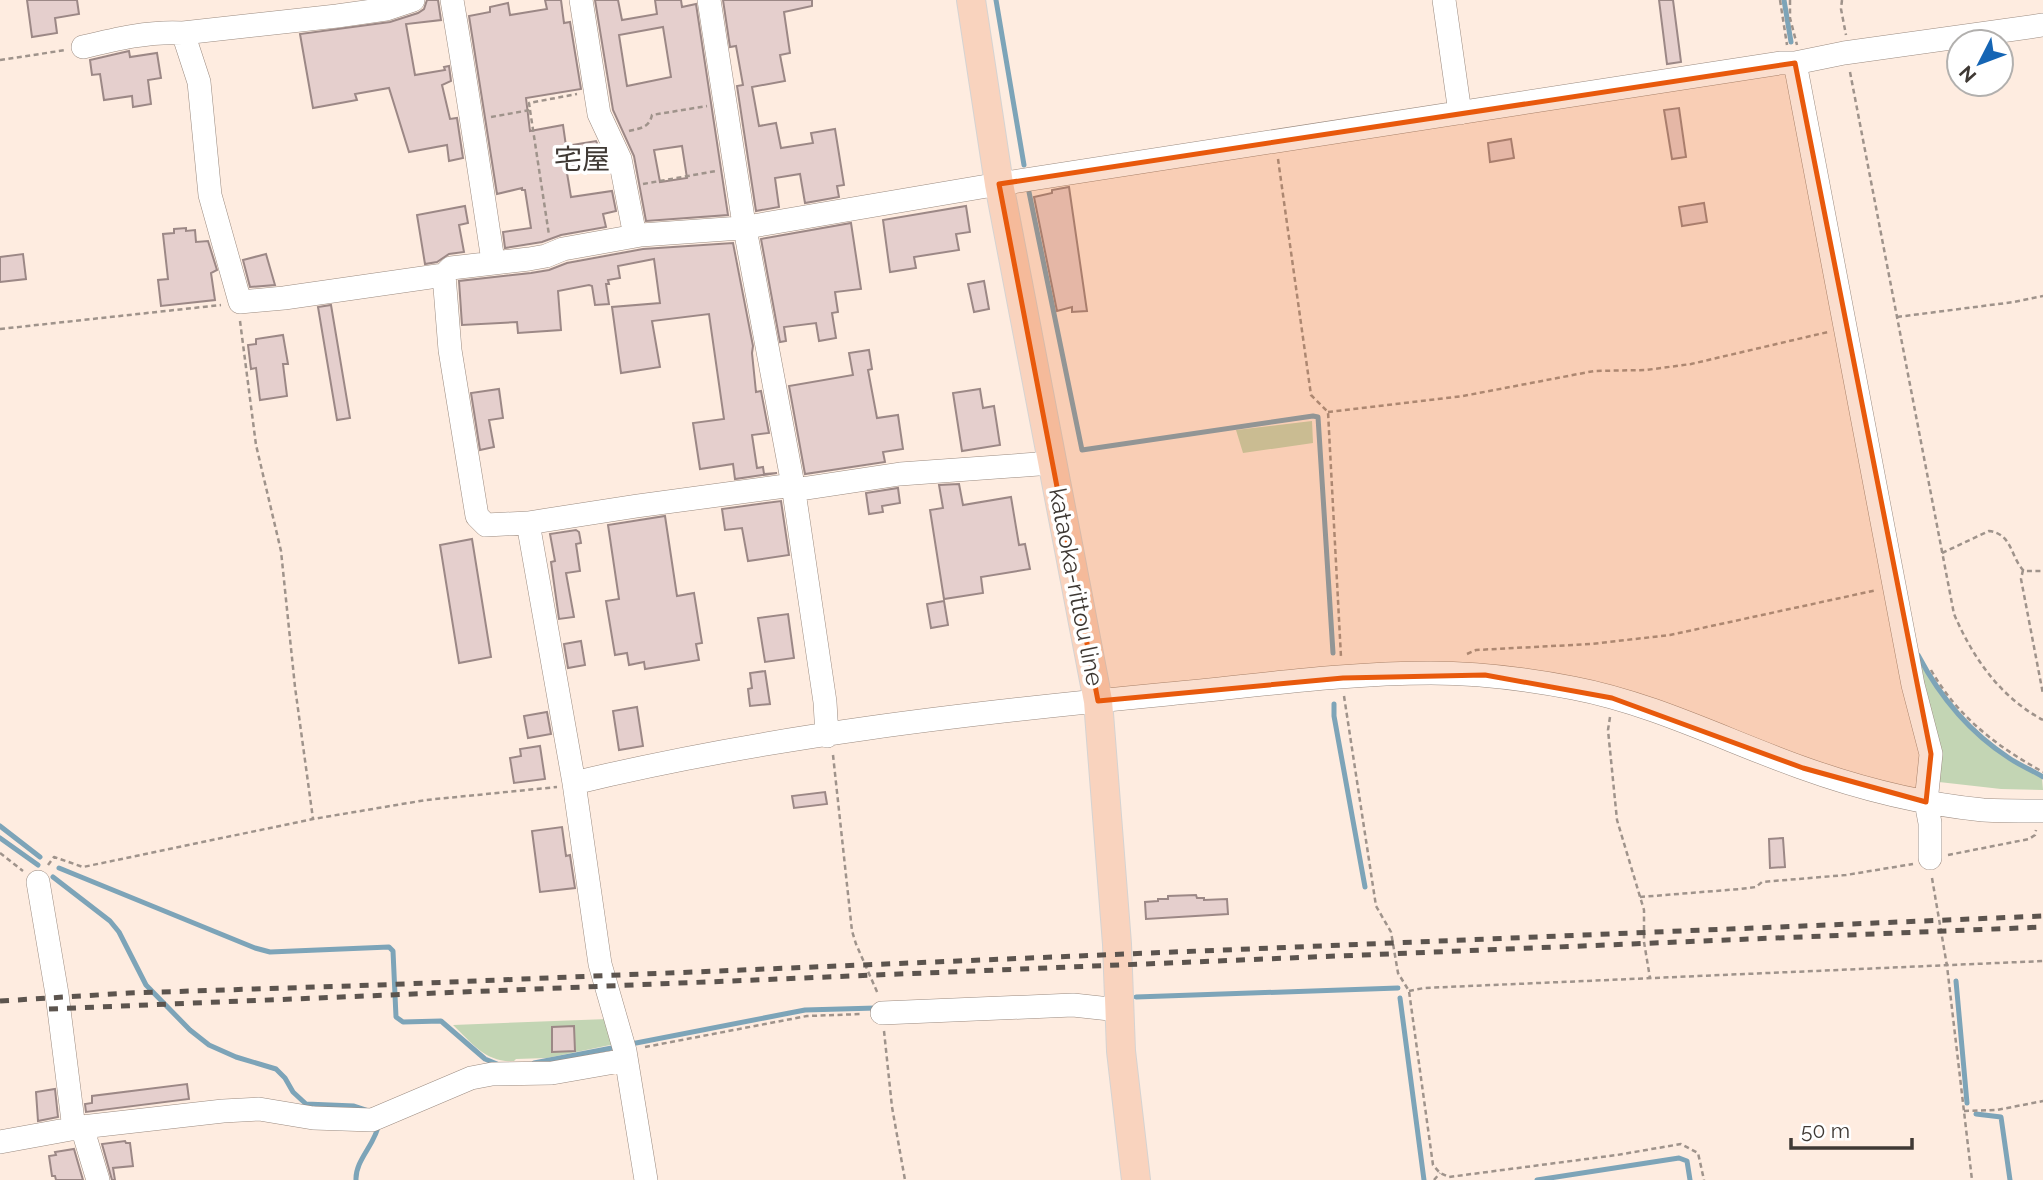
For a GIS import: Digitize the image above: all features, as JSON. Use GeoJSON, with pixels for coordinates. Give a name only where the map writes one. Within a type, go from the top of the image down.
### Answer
{"type":"FeatureCollection","features":[{"type":"Feature","properties":{"kind":"main road","name":"kataoka-rittou line"},"geometry":{"type":"LineString","coordinates":[[971,0],[999,184],[1098,701],[1117,944],[1121,1051],[1136,1180]]}},
{"type":"Feature","properties":{"kind":"street"},"geometry":{"type":"LineString","coordinates":[[83,47],[116,39],[163,32],[183,33],[336,8],[386,9],[413,0]]}},
{"type":"Feature","properties":{"kind":"street"},"geometry":{"type":"LineString","coordinates":[[452,0],[493,261]]}},
{"type":"Feature","properties":{"kind":"street"},"geometry":{"type":"LineString","coordinates":[[581,0],[599,114],[620,159],[635,236]]}},
{"type":"Feature","properties":{"kind":"street"},"geometry":{"type":"LineString","coordinates":[[709,0],[735,168],[794,488],[825,702],[827,736]]}},
{"type":"Feature","properties":{"kind":"street"},"geometry":{"type":"LineString","coordinates":[[1444,0],[1460,113]]}},
{"type":"Feature","properties":{"kind":"street"},"geometry":{"type":"LineString","coordinates":[[183,33],[199,82],[211,195],[240,302],[444,275],[451,268],[493,261],[529,259],[635,236],[746,227],[999,184],[1780,63],[1795,63],[1846,52],[2043,24]]}},
{"type":"Feature","properties":{"kind":"street"},"geometry":{"type":"LineString","coordinates":[[1795,63],[1921,724],[1931,754],[1926,802],[1930,823],[1930,859]]}},
{"type":"Feature","properties":{"kind":"street"},"geometry":{"type":"LineString","coordinates":[[444,275],[450,350],[477,516],[486,526],[528,523],[637,506],[900,474],[1052,463]]}},
{"type":"Feature","properties":{"kind":"street"},"geometry":{"type":"LineString","coordinates":[[528,523],[573,783],[600,964],[626,1056],[646,1180]]}},
{"type":"Feature","properties":{"kind":"street"},"geometry":{"type":"LineString","coordinates":[[573,783],[662,762],[1035,707],[1343,678],[1430,673],[1485,675],[1574,688],[1650,709],[1803,768],[1867,788],[1926,802],[2040,820]]}},
{"type":"Feature","properties":{"kind":"street"},"geometry":{"type":"LineString","coordinates":[[38,882],[78,1128],[98,1180]]}},
{"type":"Feature","properties":{"kind":"street"},"geometry":{"type":"LineString","coordinates":[[882,1013],[1073,1005],[1119,1010]]}},
{"type":"Feature","properties":{"kind":"street"},"geometry":{"type":"LineString","coordinates":[[0,1142],[78,1128],[223,1111],[260,1110],[313,1118],[372,1120],[471,1078],[492,1074],[552,1073],[626,1056]]}},
{"type":"Feature","properties":{"kind":"path"},"geometry":{"type":"LineString","coordinates":[[1780,0],[1795,63]]}},
{"type":"Feature","properties":{"kind":"path"},"geometry":{"type":"LineString","coordinates":[[1790,0],[1795,63]]}},
{"type":"Feature","properties":{"kind":"path"},"geometry":{"type":"LineString","coordinates":[[1842,0],[1846,52],[1954,614],[1985,671],[2011,698],[2043,720]]}},
{"type":"Feature","properties":{"kind":"path"},"geometry":{"type":"LineString","coordinates":[[0,60],[83,47]]}},
{"type":"Feature","properties":{"kind":"path"},"geometry":{"type":"LineString","coordinates":[[556,251],[550,240],[529,103],[594,90]]}},
{"type":"Feature","properties":{"kind":"path"},"geometry":{"type":"LineString","coordinates":[[609,137],[647,126],[652,114],[725,103]]}},
{"type":"Feature","properties":{"kind":"path"},"geometry":{"type":"LineString","coordinates":[[472,121],[530,110]]}},
{"type":"Feature","properties":{"kind":"path"},"geometry":{"type":"LineString","coordinates":[[1275,141],[1311,395],[1328,412],[1346,720],[1376,906],[1391,932],[1398,972],[1409,991],[1433,1166],[1449,1177],[1681,1144],[1699,1153],[1704,1180]]}},
{"type":"Feature","properties":{"kind":"path"},"geometry":{"type":"LineString","coordinates":[[626,187],[735,168]]}},
{"type":"Feature","properties":{"kind":"path"},"geometry":{"type":"LineString","coordinates":[[1897,317],[2043,296]]}},
{"type":"Feature","properties":{"kind":"path"},"geometry":{"type":"LineString","coordinates":[[0,329],[240,302],[238,307],[256,445],[281,551],[295,687],[313,819]]}},
{"type":"Feature","properties":{"kind":"path"},"geometry":{"type":"LineString","coordinates":[[1328,412],[1463,396],[1594,370],[1646,370],[1691,363],[1845,328]]}},
{"type":"Feature","properties":{"kind":"path"},"geometry":{"type":"LineString","coordinates":[[1942,553],[1989,531],[1995,532],[2007,539],[2017,564],[2023,570],[2043,571]]}},
{"type":"Feature","properties":{"kind":"path"},"geometry":{"type":"LineString","coordinates":[[2023,570],[2021,579],[2043,694]]}},
{"type":"Feature","properties":{"kind":"path"},"geometry":{"type":"LineString","coordinates":[[1461,657],[1476,650],[1591,644],[1670,635],[1894,586]]}},
{"type":"Feature","properties":{"kind":"path"},"geometry":{"type":"LineString","coordinates":[[1928,665],[1959,711],[1974,726],[1994,743],[2043,772]]}},
{"type":"Feature","properties":{"kind":"path"},"geometry":{"type":"LineString","coordinates":[[1612,698],[1608,730],[1617,820],[1644,910],[1644,942],[1650,978]]}},
{"type":"Feature","properties":{"kind":"path"},"geometry":{"type":"LineString","coordinates":[[827,736],[832,746],[852,931],[876,992],[885,1003],[882,1013],[892,1107],[905,1180]]}},
{"type":"Feature","properties":{"kind":"path"},"geometry":{"type":"LineString","coordinates":[[0,853],[38,882],[54,857],[82,867],[313,819],[426,800],[555,788],[573,783]]}},
{"type":"Feature","properties":{"kind":"path"},"geometry":{"type":"LineString","coordinates":[[1640,897],[1756,887],[1762,882],[1846,875],[1930,859],[2029,839],[2035,835],[2040,820]]}},
{"type":"Feature","properties":{"kind":"path"},"geometry":{"type":"LineString","coordinates":[[1930,859],[1947,966],[1972,1180]]}},
{"type":"Feature","properties":{"kind":"path"},"geometry":{"type":"LineString","coordinates":[[1409,991],[1424,988],[2043,961]]}},
{"type":"Feature","properties":{"kind":"path"},"geometry":{"type":"LineString","coordinates":[[626,1056],[807,1016],[882,1013]]}},
{"type":"Feature","properties":{"kind":"path"},"geometry":{"type":"LineString","coordinates":[[1964,1111],[1997,1110],[2043,1101]]}},
{"type":"Feature","properties":{"kind":"path"},"geometry":{"type":"LineString","coordinates":[[1434,1180],[1440,1173]]}},
{"type":"Feature","properties":{"kind":"highlighted area"},"geometry":{"type":"Polygon","coordinates":[[[1795,63],[1931,754],[1926,802],[1803,768],[1612,698],[1485,675],[1343,678],[1098,701],[999,184],[1795,63]]]}},
{"type":"Feature","properties":{"kind":"green space"},"geometry":{"type":"Polygon","coordinates":[[[1312,421],[1313,443],[1243,453],[1236,430],[1312,421]]]}},
{"type":"Feature","properties":{"kind":"green space"},"geometry":{"type":"Polygon","coordinates":[[[1914,653],[1953,711],[2000,753],[2042,778],[2043,790],[2001,789],[1939,782],[1914,653]]]}},
{"type":"Feature","properties":{"kind":"green space"},"geometry":{"type":"Polygon","coordinates":[[[608,1019],[615,1044],[547,1058],[514,1061],[495,1059],[487,1055],[453,1025],[608,1019]]]}},
{"type":"Feature","properties":{"kind":"building"},"geometry":{"type":"Polygon","coordinates":[[[27,0],[77,0],[79,14],[55,18],[57,33],[32,37],[27,0]]]}},
{"type":"Feature","properties":{"kind":"building"},"geometry":{"type":"Polygon","coordinates":[[[427,0],[438,0],[441,20],[406,24],[415,75],[445,70],[444,67],[449,66],[451,81],[442,85],[450,119],[457,118],[463,158],[449,161],[447,145],[409,152],[389,88],[355,94],[357,100],[313,108],[300,34],[390,22],[418,13],[424,9],[427,0]]]}},
{"type":"Feature","properties":{"kind":"building"},"geometry":{"type":"Polygon","coordinates":[[[545,0],[561,0],[564,23],[570,22],[581,89],[526,98],[530,131],[563,125],[566,146],[596,141],[605,160],[566,167],[571,197],[612,191],[616,211],[603,214],[606,227],[505,248],[503,232],[531,228],[525,190],[522,188],[497,194],[469,16],[490,12],[490,7],[508,3],[510,15],[547,9],[545,0]]]}},
{"type":"Feature","properties":{"kind":"building"},"geometry":{"type":"Polygon","coordinates":[[[595,0],[618,0],[622,20],[657,14],[655,0],[681,0],[682,7],[696,4],[728,215],[646,221],[634,156],[613,110],[595,0]],[[663,27],[619,35],[627,86],[671,77],[663,27]],[[682,146],[654,150],[660,182],[687,178],[682,146]]]}},
{"type":"Feature","properties":{"kind":"building"},"geometry":{"type":"Polygon","coordinates":[[[723,0],[812,0],[812,6],[784,12],[790,53],[780,55],[785,81],[752,87],[759,126],[776,123],[781,148],[813,143],[811,133],[835,129],[844,185],[837,186],[839,197],[805,203],[800,174],[775,178],[779,207],[756,211],[737,86],[743,85],[736,46],[730,47],[723,0]]]}},
{"type":"Feature","properties":{"kind":"building"},"geometry":{"type":"Polygon","coordinates":[[[1659,0],[1673,0],[1681,62],[1667,64],[1659,0]]]}},
{"type":"Feature","properties":{"kind":"building"},"geometry":{"type":"Polygon","coordinates":[[[129,51],[130,57],[157,53],[161,78],[148,80],[151,104],[133,107],[132,96],[104,100],[100,74],[92,75],[90,60],[129,51]]]}},
{"type":"Feature","properties":{"kind":"building"},"geometry":{"type":"Polygon","coordinates":[[[1679,108],[1686,157],[1672,159],[1664,110],[1679,108]]]}},
{"type":"Feature","properties":{"kind":"building"},"geometry":{"type":"Polygon","coordinates":[[[1511,139],[1514,158],[1490,162],[1488,143],[1511,139]]]}},
{"type":"Feature","properties":{"kind":"building"},"geometry":{"type":"Polygon","coordinates":[[[1069,187],[1087,311],[1072,312],[1072,307],[1057,311],[1034,197],[1069,187]]]}},
{"type":"Feature","properties":{"kind":"building"},"geometry":{"type":"Polygon","coordinates":[[[1704,203],[1707,222],[1682,226],[1679,207],[1704,203]]]}},
{"type":"Feature","properties":{"kind":"building"},"geometry":{"type":"Polygon","coordinates":[[[465,206],[468,223],[459,225],[464,252],[449,254],[437,262],[425,264],[417,215],[465,206]]]}},
{"type":"Feature","properties":{"kind":"building"},"geometry":{"type":"Polygon","coordinates":[[[966,206],[970,232],[956,234],[959,250],[914,257],[916,268],[890,272],[883,220],[966,206]]]}},
{"type":"Feature","properties":{"kind":"building"},"geometry":{"type":"Polygon","coordinates":[[[851,223],[861,289],[835,292],[838,312],[832,313],[836,338],[819,341],[816,323],[784,327],[786,341],[780,342],[761,239],[851,223]]]}},
{"type":"Feature","properties":{"kind":"building"},"geometry":{"type":"Polygon","coordinates":[[[186,228],[186,231],[195,230],[196,242],[208,241],[217,270],[211,273],[215,300],[161,306],[158,280],[168,279],[163,234],[186,228]]]}},
{"type":"Feature","properties":{"kind":"building"},"geometry":{"type":"Polygon","coordinates":[[[733,243],[753,346],[756,392],[761,391],[769,433],[752,435],[757,468],[763,467],[764,474],[777,473],[735,479],[733,464],[700,469],[693,423],[724,419],[709,314],[652,321],[660,367],[621,373],[612,307],[660,303],[654,259],[618,266],[620,278],[608,280],[609,284],[606,284],[609,304],[595,305],[592,286],[589,285],[558,291],[561,330],[518,333],[517,322],[462,325],[459,281],[549,270],[567,263],[643,249],[733,243]]]}},
{"type":"Feature","properties":{"kind":"building"},"geometry":{"type":"Polygon","coordinates":[[[23,254],[26,279],[0,282],[0,257],[23,254]]]}},
{"type":"Feature","properties":{"kind":"building"},"geometry":{"type":"Polygon","coordinates":[[[266,254],[275,285],[250,287],[243,260],[266,254]]]}},
{"type":"Feature","properties":{"kind":"building"},"geometry":{"type":"Polygon","coordinates":[[[984,281],[989,309],[974,312],[968,284],[984,281]]]}},
{"type":"Feature","properties":{"kind":"building"},"geometry":{"type":"Polygon","coordinates":[[[331,305],[350,418],[337,420],[318,307],[331,305]]]}},
{"type":"Feature","properties":{"kind":"building"},"geometry":{"type":"Polygon","coordinates":[[[283,335],[288,364],[283,364],[287,396],[260,400],[256,368],[251,369],[248,345],[256,344],[256,339],[283,335]]]}},
{"type":"Feature","properties":{"kind":"building"},"geometry":{"type":"Polygon","coordinates":[[[869,350],[872,369],[868,370],[877,418],[898,415],[903,449],[883,452],[885,462],[805,474],[789,386],[853,375],[849,353],[869,350]]]}},
{"type":"Feature","properties":{"kind":"building"},"geometry":{"type":"Polygon","coordinates":[[[499,389],[503,418],[489,420],[494,447],[480,450],[471,393],[499,389]]]}},
{"type":"Feature","properties":{"kind":"building"},"geometry":{"type":"Polygon","coordinates":[[[980,389],[983,408],[994,406],[1000,445],[962,451],[953,393],[980,389]]]}},
{"type":"Feature","properties":{"kind":"building"},"geometry":{"type":"Polygon","coordinates":[[[959,484],[963,505],[1011,497],[1019,545],[1025,544],[1030,569],[981,577],[983,593],[944,599],[930,510],[943,508],[939,485],[959,484]]]}},
{"type":"Feature","properties":{"kind":"building"},"geometry":{"type":"Polygon","coordinates":[[[898,488],[900,503],[882,506],[883,512],[869,514],[866,493],[898,488]]]}},
{"type":"Feature","properties":{"kind":"building"},"geometry":{"type":"Polygon","coordinates":[[[781,501],[789,555],[748,561],[742,528],[725,530],[722,509],[781,501]]]}},
{"type":"Feature","properties":{"kind":"building"},"geometry":{"type":"Polygon","coordinates":[[[665,516],[677,596],[694,593],[702,643],[696,644],[699,660],[645,669],[644,662],[629,665],[627,653],[615,655],[606,601],[619,599],[608,525],[665,516]]]}},
{"type":"Feature","properties":{"kind":"building"},"geometry":{"type":"Polygon","coordinates":[[[576,530],[581,543],[576,544],[580,571],[566,573],[574,617],[559,619],[551,562],[555,561],[550,534],[576,530]]]}},
{"type":"Feature","properties":{"kind":"building"},"geometry":{"type":"Polygon","coordinates":[[[472,539],[491,657],[459,663],[440,545],[472,539]]]}},
{"type":"Feature","properties":{"kind":"building"},"geometry":{"type":"Polygon","coordinates":[[[944,601],[948,625],[931,628],[927,604],[944,601]]]}},
{"type":"Feature","properties":{"kind":"building"},"geometry":{"type":"Polygon","coordinates":[[[788,614],[794,658],[765,662],[758,618],[788,614]]]}},
{"type":"Feature","properties":{"kind":"building"},"geometry":{"type":"Polygon","coordinates":[[[581,641],[585,665],[568,668],[564,644],[581,641]]]}},
{"type":"Feature","properties":{"kind":"building"},"geometry":{"type":"Polygon","coordinates":[[[765,671],[770,704],[750,706],[750,673],[765,671]]]}},
{"type":"Feature","properties":{"kind":"building"},"geometry":{"type":"Polygon","coordinates":[[[637,707],[643,746],[619,750],[613,711],[637,707]]]}},
{"type":"Feature","properties":{"kind":"building"},"geometry":{"type":"Polygon","coordinates":[[[547,712],[551,734],[528,738],[524,716],[547,712]]]}},
{"type":"Feature","properties":{"kind":"building"},"geometry":{"type":"Polygon","coordinates":[[[540,746],[545,779],[514,783],[510,758],[521,756],[520,749],[540,746]]]}},
{"type":"Feature","properties":{"kind":"building"},"geometry":{"type":"Polygon","coordinates":[[[825,792],[827,804],[794,808],[792,796],[825,792]]]}},
{"type":"Feature","properties":{"kind":"building"},"geometry":{"type":"Polygon","coordinates":[[[562,827],[566,856],[570,855],[575,888],[540,892],[532,831],[562,827]]]}},
{"type":"Feature","properties":{"kind":"building"},"geometry":{"type":"Polygon","coordinates":[[[1783,838],[1785,867],[1770,868],[1769,839],[1783,838]]]}},
{"type":"Feature","properties":{"kind":"building"},"geometry":{"type":"Polygon","coordinates":[[[1196,895],[1204,900],[1227,899],[1228,914],[1146,919],[1145,902],[1168,899],[1168,896],[1196,895]]]}},
{"type":"Feature","properties":{"kind":"building"},"geometry":{"type":"Polygon","coordinates":[[[574,1026],[575,1051],[552,1052],[552,1027],[574,1026]]]}},
{"type":"Feature","properties":{"kind":"building"},"geometry":{"type":"Polygon","coordinates":[[[187,1084],[189,1099],[86,1112],[85,1104],[92,1103],[92,1096],[187,1084]]]}},
{"type":"Feature","properties":{"kind":"building"},"geometry":{"type":"Polygon","coordinates":[[[55,1089],[58,1117],[38,1121],[36,1092],[55,1089]]]}},
{"type":"Feature","properties":{"kind":"building"},"geometry":{"type":"Polygon","coordinates":[[[125,1141],[130,1143],[133,1166],[113,1168],[115,1180],[112,1180],[102,1144],[125,1141]]]}},
{"type":"Feature","properties":{"kind":"building"},"geometry":{"type":"Polygon","coordinates":[[[74,1149],[83,1180],[56,1180],[55,1176],[52,1176],[49,1156],[56,1155],[55,1152],[74,1149]]]}},
{"type":"Feature","properties":{"kind":"waterway"},"geometry":{"type":"LineString","coordinates":[[996,0],[1024,165]]}},
{"type":"Feature","properties":{"kind":"waterway"},"geometry":{"type":"LineString","coordinates":[[1784,0],[1791,42]]}},
{"type":"Feature","properties":{"kind":"waterway"},"geometry":{"type":"LineString","coordinates":[[1029,192],[1082,450],[1318,417],[1333,653]]}},
{"type":"Feature","properties":{"kind":"waterway"},"geometry":{"type":"LineString","coordinates":[[1918,655],[1936,685],[1968,725],[2009,758],[2043,777]]}},
{"type":"Feature","properties":{"kind":"waterway"},"geometry":{"type":"LineString","coordinates":[[1334,704],[1365,887]]}},
{"type":"Feature","properties":{"kind":"waterway"},"geometry":{"type":"LineString","coordinates":[[0,826],[40,857]]}},
{"type":"Feature","properties":{"kind":"waterway"},"geometry":{"type":"LineString","coordinates":[[0,838],[38,865]]}},
{"type":"Feature","properties":{"kind":"waterway"},"geometry":{"type":"LineString","coordinates":[[59,868],[270,952],[389,947],[393,951],[396,1017],[403,1022],[441,1021],[485,1059],[497,1064]]}},
{"type":"Feature","properties":{"kind":"waterway"},"geometry":{"type":"LineString","coordinates":[[53,877],[110,921],[119,932],[146,985],[190,1030],[209,1045],[236,1057],[276,1069],[306,1104],[354,1106],[369,1111]]}},
{"type":"Feature","properties":{"kind":"waterway"},"geometry":{"type":"LineString","coordinates":[[1956,981],[1967,1103]]}},
{"type":"Feature","properties":{"kind":"waterway"},"geometry":{"type":"LineString","coordinates":[[1136,997],[1398,988]]}},
{"type":"Feature","properties":{"kind":"waterway"},"geometry":{"type":"LineString","coordinates":[[1400,998],[1424,1180]]}},
{"type":"Feature","properties":{"kind":"waterway"},"geometry":{"type":"LineString","coordinates":[[631,1044],[805,1010],[876,1008]]}},
{"type":"Feature","properties":{"kind":"waterway"},"geometry":{"type":"LineString","coordinates":[[534,1063],[617,1047]]}},
{"type":"Feature","properties":{"kind":"waterway"},"geometry":{"type":"LineString","coordinates":[[1976,1114],[2001,1117],[2010,1180]]}},
{"type":"Feature","properties":{"kind":"waterway"},"geometry":{"type":"LineString","coordinates":[[356,1180],[359,1166],[379,1123]]}},
{"type":"Feature","properties":{"kind":"waterway"},"geometry":{"type":"LineString","coordinates":[[1537,1180],[1679,1158],[1687,1161],[1690,1180]]}},
{"type":"Feature","properties":{"kind":"railway"},"geometry":{"type":"LineString","coordinates":[[0,1001],[129,993],[2043,916]]}},
{"type":"Feature","properties":{"kind":"railway"},"geometry":{"type":"LineString","coordinates":[[49,1009],[2043,927]]}},
{"type":"Feature","properties":{"kind":"district","name":"宅屋"},"geometry":{"type":"Point","coordinates":[582,159]}}]}
